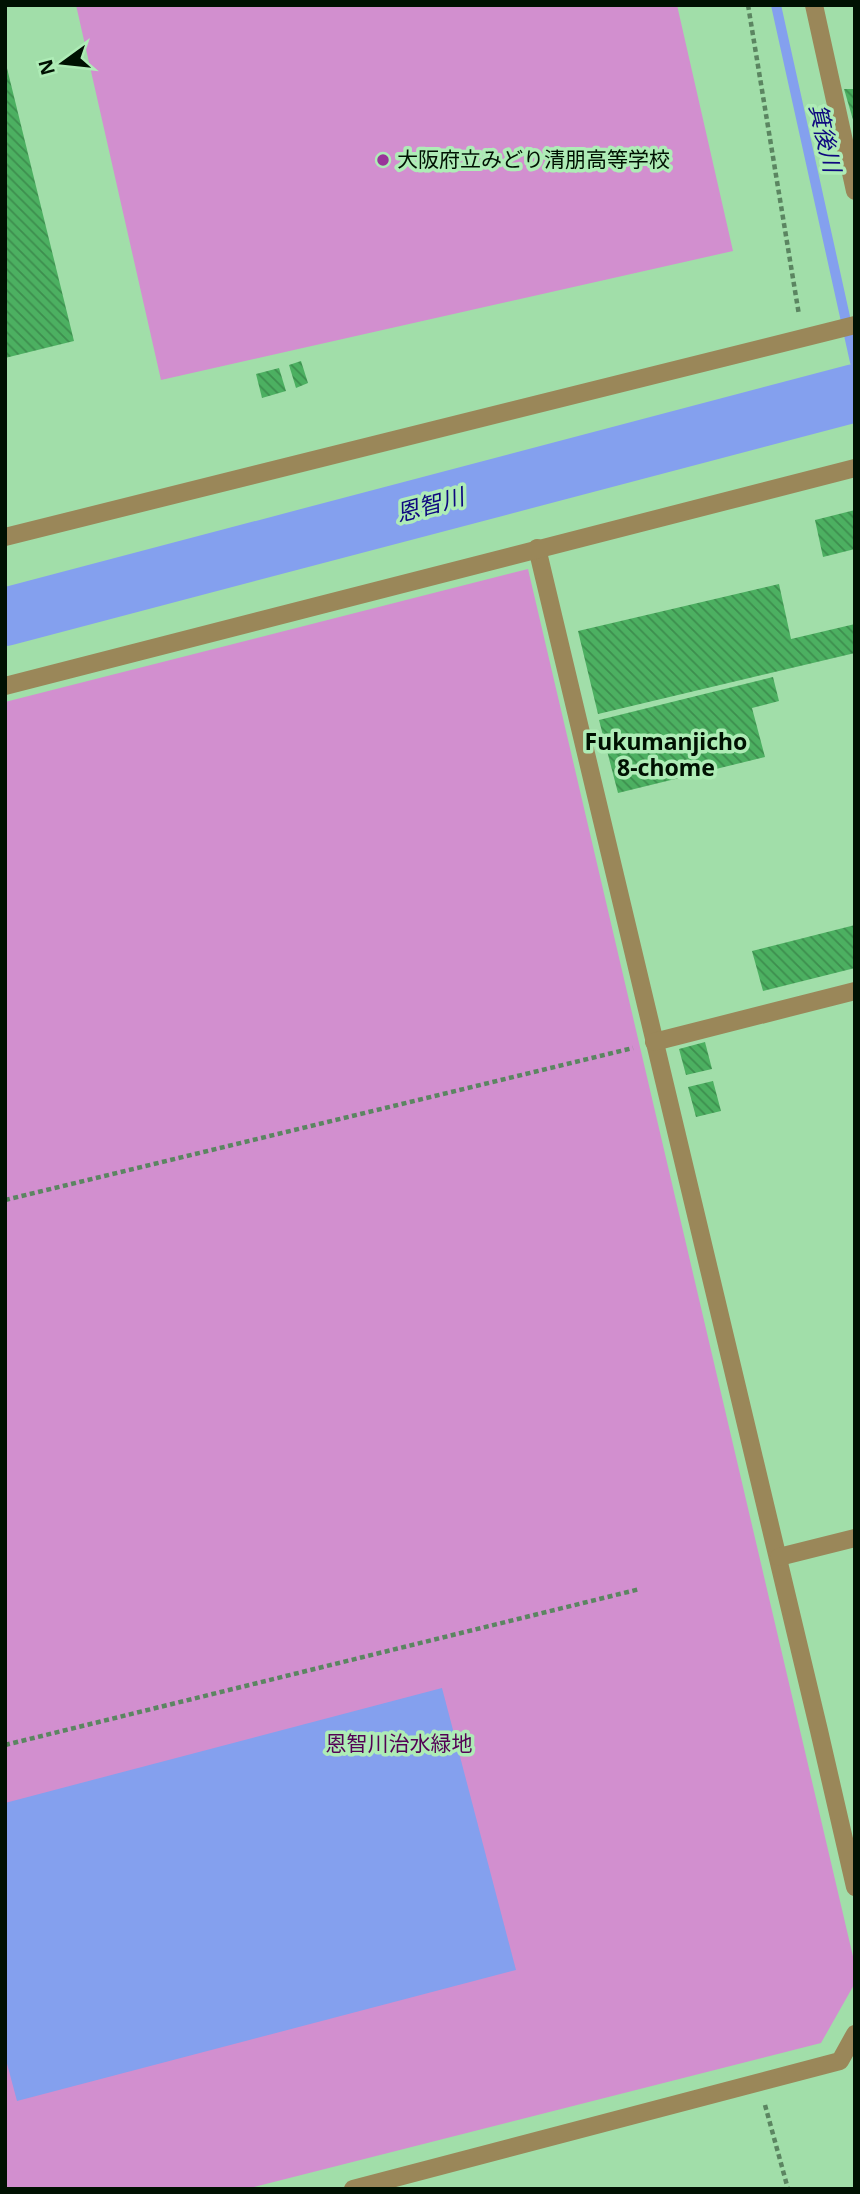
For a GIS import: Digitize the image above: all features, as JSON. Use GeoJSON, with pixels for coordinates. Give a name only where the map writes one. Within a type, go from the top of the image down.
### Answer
{"type":"FeatureCollection","features":[{"type":"Feature","properties":{"kind":"street"},"geometry":{"type":"LineString","coordinates":[[814,5],[855,191]]}},
{"type":"Feature","properties":{"kind":"street"},"geometry":{"type":"LineString","coordinates":[[5,537],[855,325]]}},
{"type":"Feature","properties":{"kind":"street"},"geometry":{"type":"LineString","coordinates":[[5,685],[855,468]]}},
{"type":"Feature","properties":{"kind":"street"},"geometry":{"type":"LineString","coordinates":[[537,548],[779,1557],[855,1887]]}},
{"type":"Feature","properties":{"kind":"street"},"geometry":{"type":"LineString","coordinates":[[654,1042],[855,990]]}},
{"type":"Feature","properties":{"kind":"street"},"geometry":{"type":"LineString","coordinates":[[779,1557],[855,1538]]}},
{"type":"Feature","properties":{"kind":"street"},"geometry":{"type":"LineString","coordinates":[[353,2189],[840,2061],[854,2036]]}},
{"type":"Feature","properties":{"kind":"path"},"geometry":{"type":"LineString","coordinates":[[748,5],[803,339]]}},
{"type":"Feature","properties":{"kind":"path"},"geometry":{"type":"LineString","coordinates":[[5,1200],[654,1042]]}},
{"type":"Feature","properties":{"kind":"path"},"geometry":{"type":"LineString","coordinates":[[5,1745],[640,1588]]}},
{"type":"Feature","properties":{"kind":"path"},"geometry":{"type":"LineString","coordinates":[[759,2082],[788,2189]]}},
{"type":"Feature","properties":{"kind":"green space","name":"大阪府立みどり清朋高等学校"},"geometry":{"type":"Polygon","coordinates":[[[76,5],[677,5],[733,251],[161,380],[76,5]]]}},
{"type":"Feature","properties":{"kind":"green space","name":"恩智川治水緑地"},"geometry":{"type":"Polygon","coordinates":[[[528,569],[855,1965],[855,1983],[821,2043],[246,2189],[5,2189],[5,702],[528,569]]]}},
{"type":"Feature","properties":{"kind":"water"},"geometry":{"type":"Polygon","coordinates":[[[442,1688],[516,1970],[17,2101],[5,2056],[5,1803],[442,1688]]]}},
{"type":"Feature","properties":{"kind":"building"},"geometry":{"type":"Polygon","coordinates":[[[5,60],[74,341],[5,358],[5,60]]]}},
{"type":"Feature","properties":{"kind":"building"},"geometry":{"type":"Polygon","coordinates":[[[844,89],[855,89],[855,123],[854,123],[844,89]]]}},
{"type":"Feature","properties":{"kind":"building"},"geometry":{"type":"Polygon","coordinates":[[[301,361],[308,383],[296,388],[289,365],[301,361]]]}},
{"type":"Feature","properties":{"kind":"building"},"geometry":{"type":"Polygon","coordinates":[[[279,368],[286,391],[262,398],[256,374],[279,368]]]}},
{"type":"Feature","properties":{"kind":"building"},"geometry":{"type":"Polygon","coordinates":[[[855,510],[855,549],[823,557],[815,520],[855,510]]]}},
{"type":"Feature","properties":{"kind":"building"},"geometry":{"type":"Polygon","coordinates":[[[779,584],[791,639],[855,624],[855,653],[598,714],[578,631],[779,584]]]}},
{"type":"Feature","properties":{"kind":"building"},"geometry":{"type":"Polygon","coordinates":[[[773,677],[779,701],[752,708],[765,757],[618,793],[599,720],[773,677]]]}},
{"type":"Feature","properties":{"kind":"building"},"geometry":{"type":"Polygon","coordinates":[[[855,925],[855,968],[763,991],[752,951],[855,925]]]}},
{"type":"Feature","properties":{"kind":"building"},"geometry":{"type":"Polygon","coordinates":[[[705,1042],[712,1069],[686,1075],[679,1049],[705,1042]]]}},
{"type":"Feature","properties":{"kind":"building"},"geometry":{"type":"Polygon","coordinates":[[[713,1081],[721,1111],[696,1117],[688,1087],[713,1081]]]}},
{"type":"Feature","properties":{"kind":"waterway","name":"箕後川"},"geometry":{"type":"LineString","coordinates":[[776,5],[855,362]]}},
{"type":"Feature","properties":{"kind":"waterway","name":"恩智川"},"geometry":{"type":"LineString","coordinates":[[5,617],[855,393]]}},
{"type":"Feature","properties":{"kind":"place","name":"大阪府立みどり清朋高等学校"},"geometry":{"type":"Point","coordinates":[383,160]}},
{"type":"Feature","properties":{"kind":"district","name":"Fukumanjicho 8-chome"},"geometry":{"type":"Point","coordinates":[666,755]}}]}
